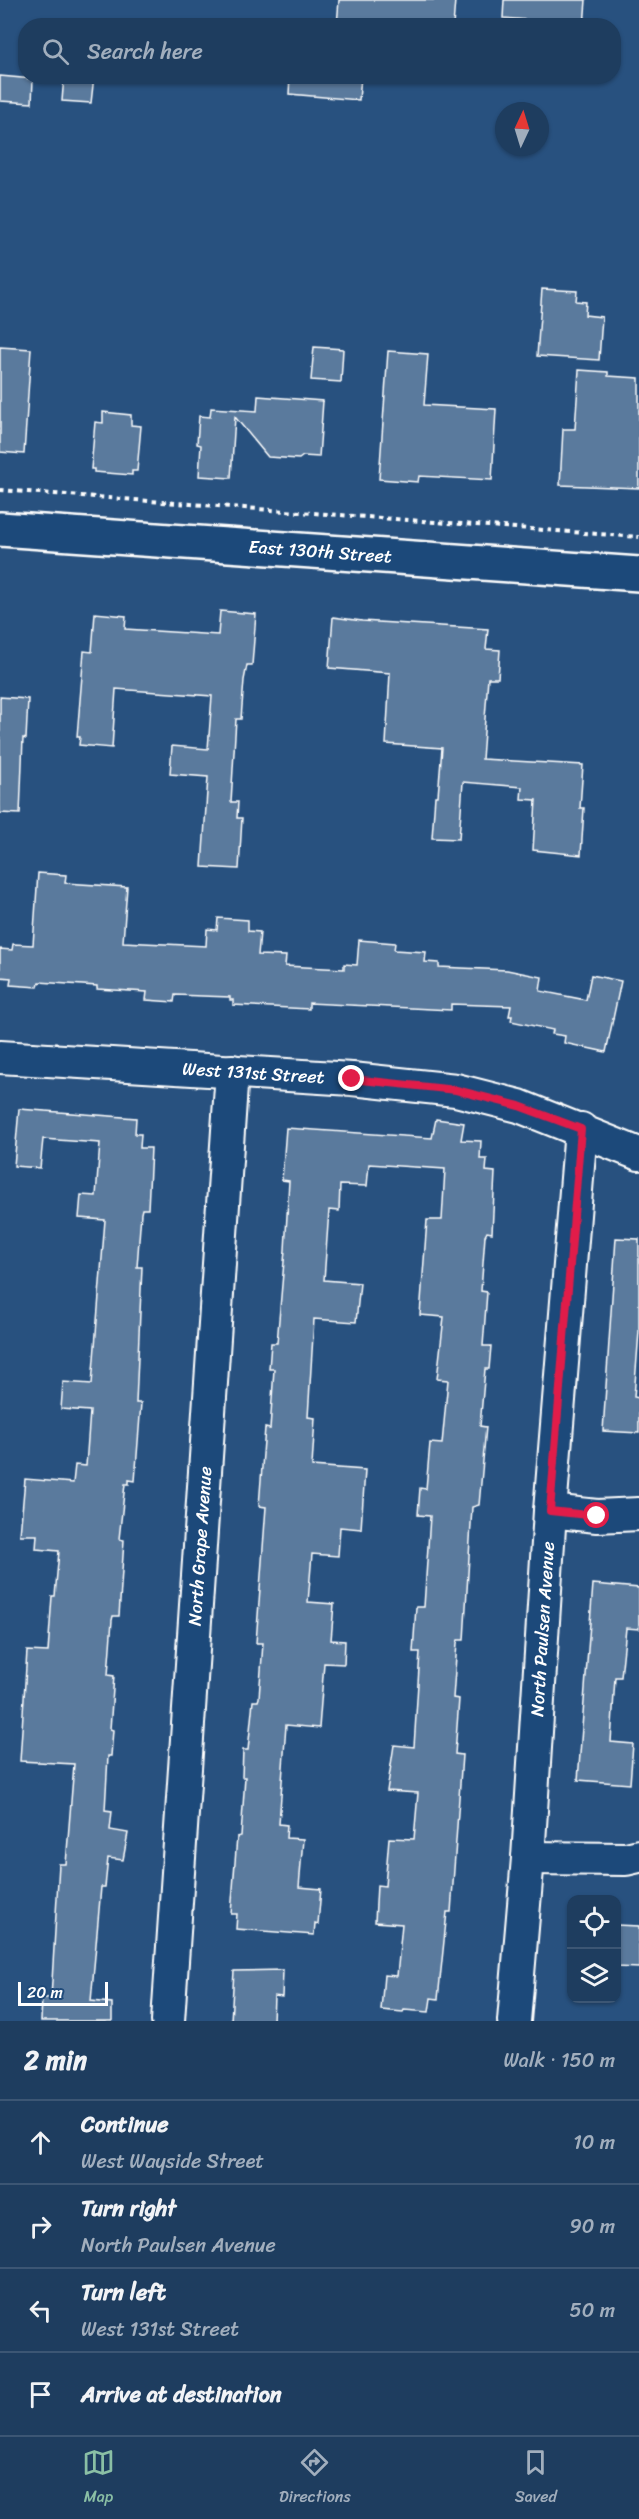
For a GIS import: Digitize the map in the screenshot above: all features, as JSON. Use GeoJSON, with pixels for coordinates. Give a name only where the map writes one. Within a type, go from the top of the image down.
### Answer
{"type":"FeatureCollection","features":[{"type":"Feature","properties":{"kind":"street","name":"East 130th Street"},"geometry":{"type":"LineString","coordinates":[[0,529],[639,574]]}},
{"type":"Feature","properties":{"kind":"street","name":"West 131st Street"},"geometry":{"type":"LineString","coordinates":[[0,1057],[352,1079],[456,1090],[519,1106],[639,1154]]}},
{"type":"Feature","properties":{"kind":"street","name":"North Grape Avenue"},"geometry":{"type":"LineString","coordinates":[[168,2021],[232,1071]]}},
{"type":"Feature","properties":{"kind":"street","name":"North Paulsen Avenue"},"geometry":{"type":"LineString","coordinates":[[514,2021],[528,1858],[550,1511],[581,1129]]}},
{"type":"Feature","properties":{"kind":"street"},"geometry":{"type":"LineString","coordinates":[[550,1511],[597,1516],[639,1514]]}},
{"type":"Feature","properties":{"kind":"street"},"geometry":{"type":"LineString","coordinates":[[528,1858],[633,1858]]}},
{"type":"Feature","properties":{"kind":"path"},"geometry":{"type":"LineString","coordinates":[[0,490],[639,537]]}},
{"type":"Feature","properties":{"kind":"building"},"geometry":{"type":"Polygon","coordinates":[[[339,0],[455,0],[454,18],[338,18],[339,0]]]}},
{"type":"Feature","properties":{"kind":"building"},"geometry":{"type":"Polygon","coordinates":[[[504,0],[586,0],[585,18],[503,18],[504,0]]]}},
{"type":"Feature","properties":{"kind":"building"},"geometry":{"type":"Polygon","coordinates":[[[0,76],[18,78],[18,84],[33,84],[32,103],[0,101],[0,76]]]}},
{"type":"Feature","properties":{"kind":"building"},"geometry":{"type":"Polygon","coordinates":[[[63,84],[93,84],[91,103],[62,101],[63,84]]]}},
{"type":"Feature","properties":{"kind":"building"},"geometry":{"type":"Polygon","coordinates":[[[290,84],[360,84],[359,100],[289,94],[290,84]]]}},
{"type":"Feature","properties":{"kind":"building"},"geometry":{"type":"Polygon","coordinates":[[[542,289],[577,291],[576,301],[586,302],[585,315],[602,317],[599,360],[537,356],[542,289]]]}},
{"type":"Feature","properties":{"kind":"building"},"geometry":{"type":"Polygon","coordinates":[[[0,347],[31,349],[24,454],[0,452],[0,347]]]}},
{"type":"Feature","properties":{"kind":"building"},"geometry":{"type":"Polygon","coordinates":[[[314,347],[343,349],[341,382],[311,380],[314,347]]]}},
{"type":"Feature","properties":{"kind":"building"},"geometry":{"type":"Polygon","coordinates":[[[388,351],[428,354],[424,405],[496,409],[492,480],[419,476],[418,482],[379,479],[388,351]]]}},
{"type":"Feature","properties":{"kind":"building"},"geometry":{"type":"Polygon","coordinates":[[[579,370],[608,372],[608,376],[639,378],[639,488],[560,485],[563,429],[575,429],[579,370]]]}},
{"type":"Feature","properties":{"kind":"building"},"geometry":{"type":"Polygon","coordinates":[[[258,396],[323,401],[319,457],[303,456],[299,459],[268,457],[235,417],[231,478],[199,476],[201,445],[197,444],[199,416],[210,417],[211,408],[257,411],[258,396]]]}},
{"type":"Feature","properties":{"kind":"building"},"geometry":{"type":"Polygon","coordinates":[[[103,412],[131,415],[131,425],[141,426],[137,471],[132,471],[132,475],[94,472],[94,469],[91,469],[95,422],[103,423],[103,412]]]}},
{"type":"Feature","properties":{"kind":"building"},"geometry":{"type":"Polygon","coordinates":[[[220,611],[256,614],[252,665],[247,665],[241,719],[236,719],[231,802],[238,802],[237,818],[242,818],[239,869],[202,867],[208,777],[170,774],[172,746],[208,749],[212,696],[116,689],[112,748],[79,745],[80,737],[77,737],[84,651],[92,652],[95,613],[126,616],[125,629],[218,635],[220,611]]]}},
{"type":"Feature","properties":{"kind":"building"},"geometry":{"type":"Polygon","coordinates":[[[333,617],[488,629],[486,649],[500,650],[498,678],[488,678],[482,759],[583,765],[580,808],[584,808],[581,855],[533,850],[536,800],[521,799],[522,787],[463,782],[459,839],[432,838],[442,748],[386,744],[390,673],[329,668],[333,617]]]}},
{"type":"Feature","properties":{"kind":"building"},"geometry":{"type":"Polygon","coordinates":[[[0,697],[28,699],[26,739],[23,738],[20,814],[0,813],[0,697]]]}},
{"type":"Feature","properties":{"kind":"building"},"geometry":{"type":"Polygon","coordinates":[[[38,873],[66,875],[65,883],[127,887],[123,942],[206,946],[207,929],[217,930],[218,918],[248,920],[248,931],[260,932],[258,955],[286,956],[285,966],[344,969],[344,964],[357,965],[359,940],[395,943],[394,950],[426,952],[425,962],[439,963],[439,967],[507,970],[542,977],[540,991],[586,1000],[591,975],[621,981],[606,1052],[564,1043],[565,1036],[552,1034],[553,1030],[511,1021],[512,1016],[509,1016],[511,1006],[451,1004],[451,1010],[309,1003],[309,1009],[233,1005],[230,997],[175,995],[174,1002],[146,1000],[147,992],[97,989],[97,986],[39,982],[38,987],[10,985],[11,978],[0,977],[0,949],[12,950],[13,944],[33,945],[38,873]]]}},
{"type":"Feature","properties":{"kind":"building"},"geometry":{"type":"Polygon","coordinates":[[[19,1109],[136,1118],[135,1134],[141,1134],[140,1148],[151,1148],[148,1209],[142,1209],[141,1213],[137,1267],[142,1267],[136,1403],[141,1403],[135,1481],[129,1480],[129,1484],[125,1484],[119,1539],[124,1540],[119,1616],[113,1616],[112,1620],[108,1675],[114,1676],[110,1729],[113,1730],[111,1756],[108,1756],[105,1810],[112,1811],[110,1830],[128,1833],[123,1860],[108,1858],[105,1887],[101,1887],[91,2001],[112,2003],[112,2021],[41,2021],[42,1998],[51,1998],[59,1864],[66,1864],[74,1764],[20,1761],[27,1651],[48,1652],[52,1596],[55,1596],[59,1551],[36,1549],[37,1535],[20,1535],[25,1479],[73,1483],[75,1465],[86,1466],[90,1411],[61,1409],[63,1382],[92,1384],[105,1220],[79,1218],[81,1195],[96,1196],[100,1143],[43,1139],[40,1168],[14,1166],[19,1109]]]}},
{"type":"Feature","properties":{"kind":"building"},"geometry":{"type":"Polygon","coordinates":[[[436,1119],[464,1123],[461,1140],[481,1141],[480,1159],[487,1159],[486,1171],[495,1172],[492,1233],[487,1232],[485,1236],[481,1291],[487,1292],[483,1346],[491,1346],[489,1369],[485,1369],[480,1426],[486,1427],[479,1505],[472,1507],[464,1640],[458,1640],[457,1643],[453,1698],[459,1699],[455,1754],[462,1755],[451,1912],[447,1912],[438,1999],[431,1998],[429,2012],[404,2010],[403,2012],[381,2010],[384,1975],[397,1976],[402,1924],[375,1922],[377,1885],[385,1886],[389,1838],[414,1839],[418,1793],[387,1791],[394,1745],[414,1747],[420,1652],[413,1652],[416,1607],[424,1607],[430,1516],[418,1515],[420,1488],[426,1489],[430,1443],[442,1444],[448,1380],[437,1379],[444,1317],[420,1315],[427,1220],[442,1220],[445,1169],[369,1164],[367,1186],[340,1185],[339,1211],[329,1210],[324,1280],[360,1283],[356,1322],[314,1319],[308,1417],[315,1418],[312,1466],[365,1470],[361,1529],[340,1527],[338,1556],[312,1554],[308,1602],[334,1604],[331,1640],[345,1641],[344,1664],[324,1663],[319,1728],[286,1725],[279,1824],[287,1825],[286,1838],[303,1839],[299,1887],[321,1889],[318,1924],[315,1923],[314,1935],[236,1929],[237,1914],[231,1914],[237,1837],[241,1836],[245,1777],[242,1777],[243,1750],[248,1750],[253,1701],[258,1701],[259,1698],[263,1643],[256,1643],[266,1507],[259,1506],[265,1428],[270,1429],[274,1369],[269,1369],[271,1343],[277,1343],[285,1250],[289,1181],[282,1180],[286,1128],[432,1138],[436,1119]]]}},
{"type":"Feature","properties":{"kind":"building"},"geometry":{"type":"Polygon","coordinates":[[[616,1238],[639,1239],[639,1331],[634,1397],[639,1398],[639,1433],[603,1431],[616,1238]]]}},
{"type":"Feature","properties":{"kind":"building"},"geometry":{"type":"Polygon","coordinates":[[[593,1584],[639,1588],[639,1629],[626,1628],[621,1677],[615,1677],[611,1742],[633,1744],[630,1784],[578,1780],[593,1584]]]}},
{"type":"Feature","properties":{"kind":"building"},"geometry":{"type":"Polygon","coordinates":[[[621,1925],[639,1926],[639,1968],[621,1967],[621,1925]]]}},
{"type":"Feature","properties":{"kind":"building"},"geometry":{"type":"Polygon","coordinates":[[[283,1970],[282,1997],[274,1996],[273,2021],[231,2021],[234,1971],[283,1970]]]}},
{"type":"Feature","properties":{"kind":"route"},"geometry":{"type":"LineString","coordinates":[[352,1079],[456,1090],[519,1106],[581,1129],[550,1511],[597,1516]]}}]}
